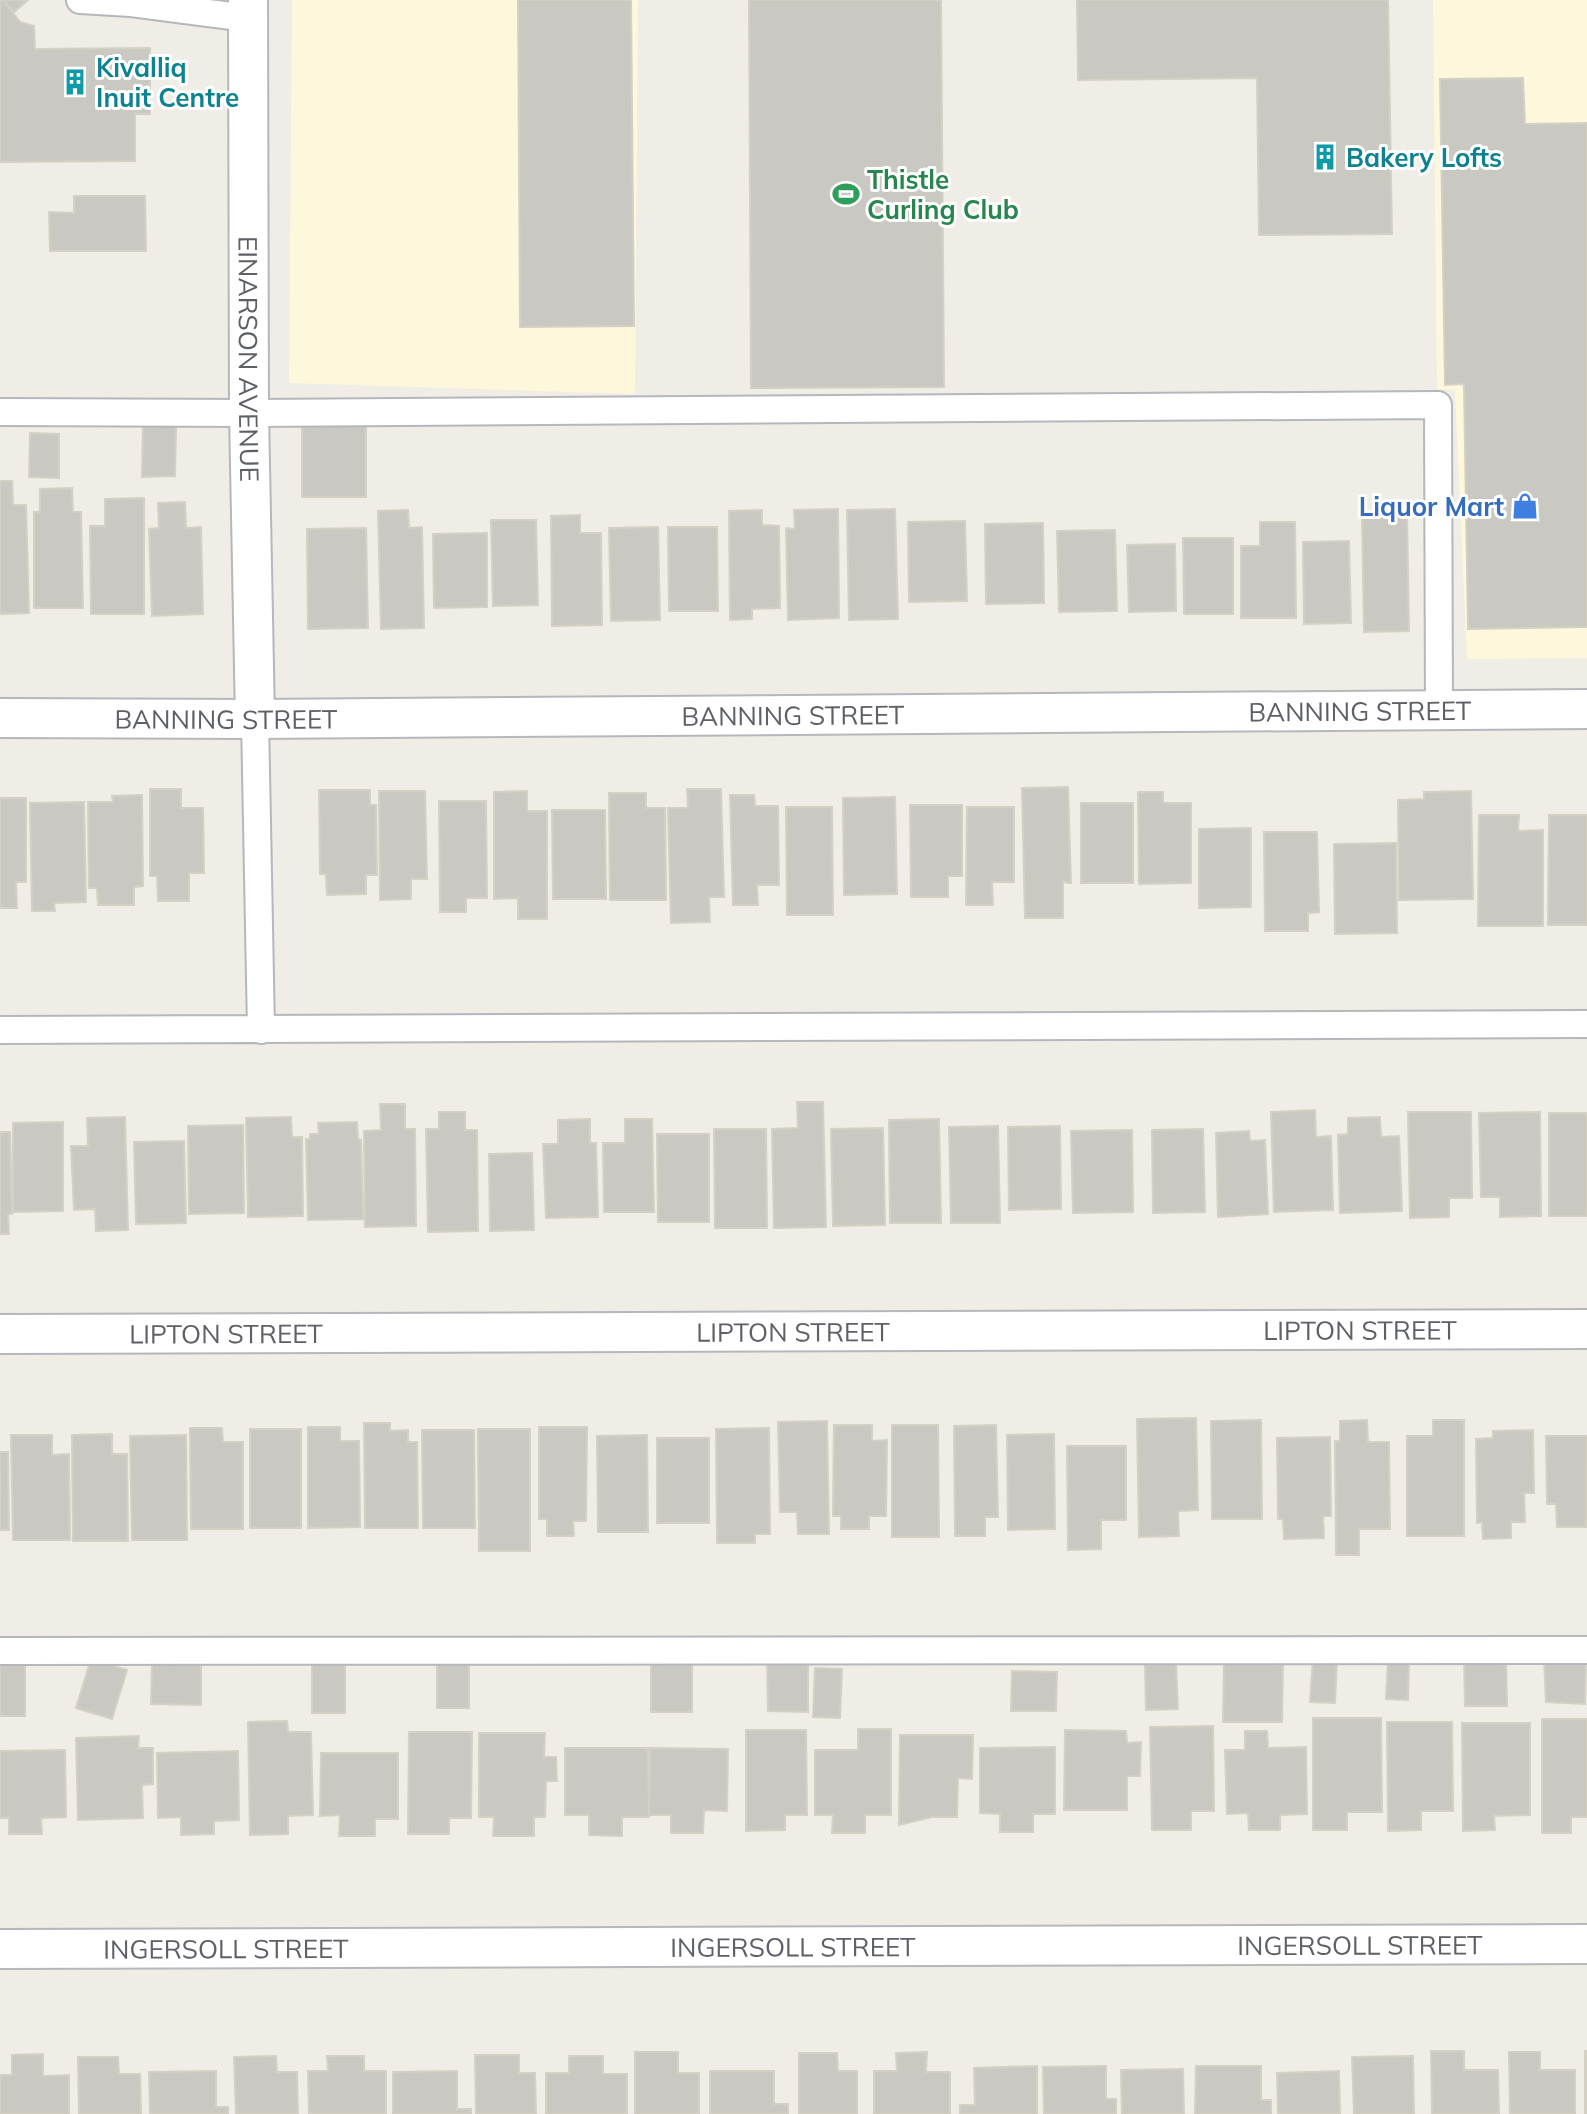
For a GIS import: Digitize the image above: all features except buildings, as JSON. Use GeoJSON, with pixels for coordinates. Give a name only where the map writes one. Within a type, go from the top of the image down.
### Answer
{"type":"FeatureCollection","features":[{"type":"Feature","properties":{"kind":"street","name":"EINARSON AVENUE"},"geometry":{"type":"LineString","coordinates":[[248,9],[249,413],[255,719]]}},
{"type":"Feature","properties":{"kind":"street","name":"BANNING STREET"},"geometry":{"type":"LineString","coordinates":[[0,718],[255,719],[1439,708],[1587,709]]}},
{"type":"Feature","properties":{"kind":"street","name":"LIPTON STREET"},"geometry":{"type":"LineString","coordinates":[[0,1334],[1587,1329]]}},
{"type":"Feature","properties":{"kind":"street","name":"INGERSOLL STREET"},"geometry":{"type":"LineString","coordinates":[[0,1949],[1587,1944]]}},
{"type":"Feature","properties":{"kind":"lane"},"geometry":{"type":"LineString","coordinates":[[80,0],[248,9]]}},
{"type":"Feature","properties":{"kind":"lane"},"geometry":{"type":"LineString","coordinates":[[0,412],[249,413],[1438,405],[1439,708]]}},
{"type":"Feature","properties":{"kind":"lane"},"geometry":{"type":"LineString","coordinates":[[255,719],[261,1030]]}},
{"type":"Feature","properties":{"kind":"lane"},"geometry":{"type":"LineString","coordinates":[[0,1030],[1587,1024]]}},
{"type":"Feature","properties":{"kind":"lane"},"geometry":{"type":"LineString","coordinates":[[0,1651],[1587,1650]]}},
{"type":"Feature","properties":{"kind":"shaded area"},"geometry":{"type":"Polygon","coordinates":[[[292,0],[638,0],[635,394],[289,383],[292,0]]]}},
{"type":"Feature","properties":{"kind":"shaded area"},"geometry":{"type":"Polygon","coordinates":[[[1433,0],[1587,0],[1587,658],[1467,659],[1455,390],[1437,389],[1433,0]]]}},
{"type":"Feature","properties":{"kind":"place","name":"Kivalliq Inuit Centre"},"geometry":{"type":"Point","coordinates":[75,82]}},
{"type":"Feature","properties":{"kind":"place","name":"Bakery Lofts"},"geometry":{"type":"Point","coordinates":[1325,157]}},
{"type":"Feature","properties":{"kind":"place","name":"Thistle Curling Club"},"geometry":{"type":"Point","coordinates":[846,194]}},
{"type":"Feature","properties":{"kind":"place","name":"Liquor Mart"},"geometry":{"type":"Point","coordinates":[1525,506]}}]}
